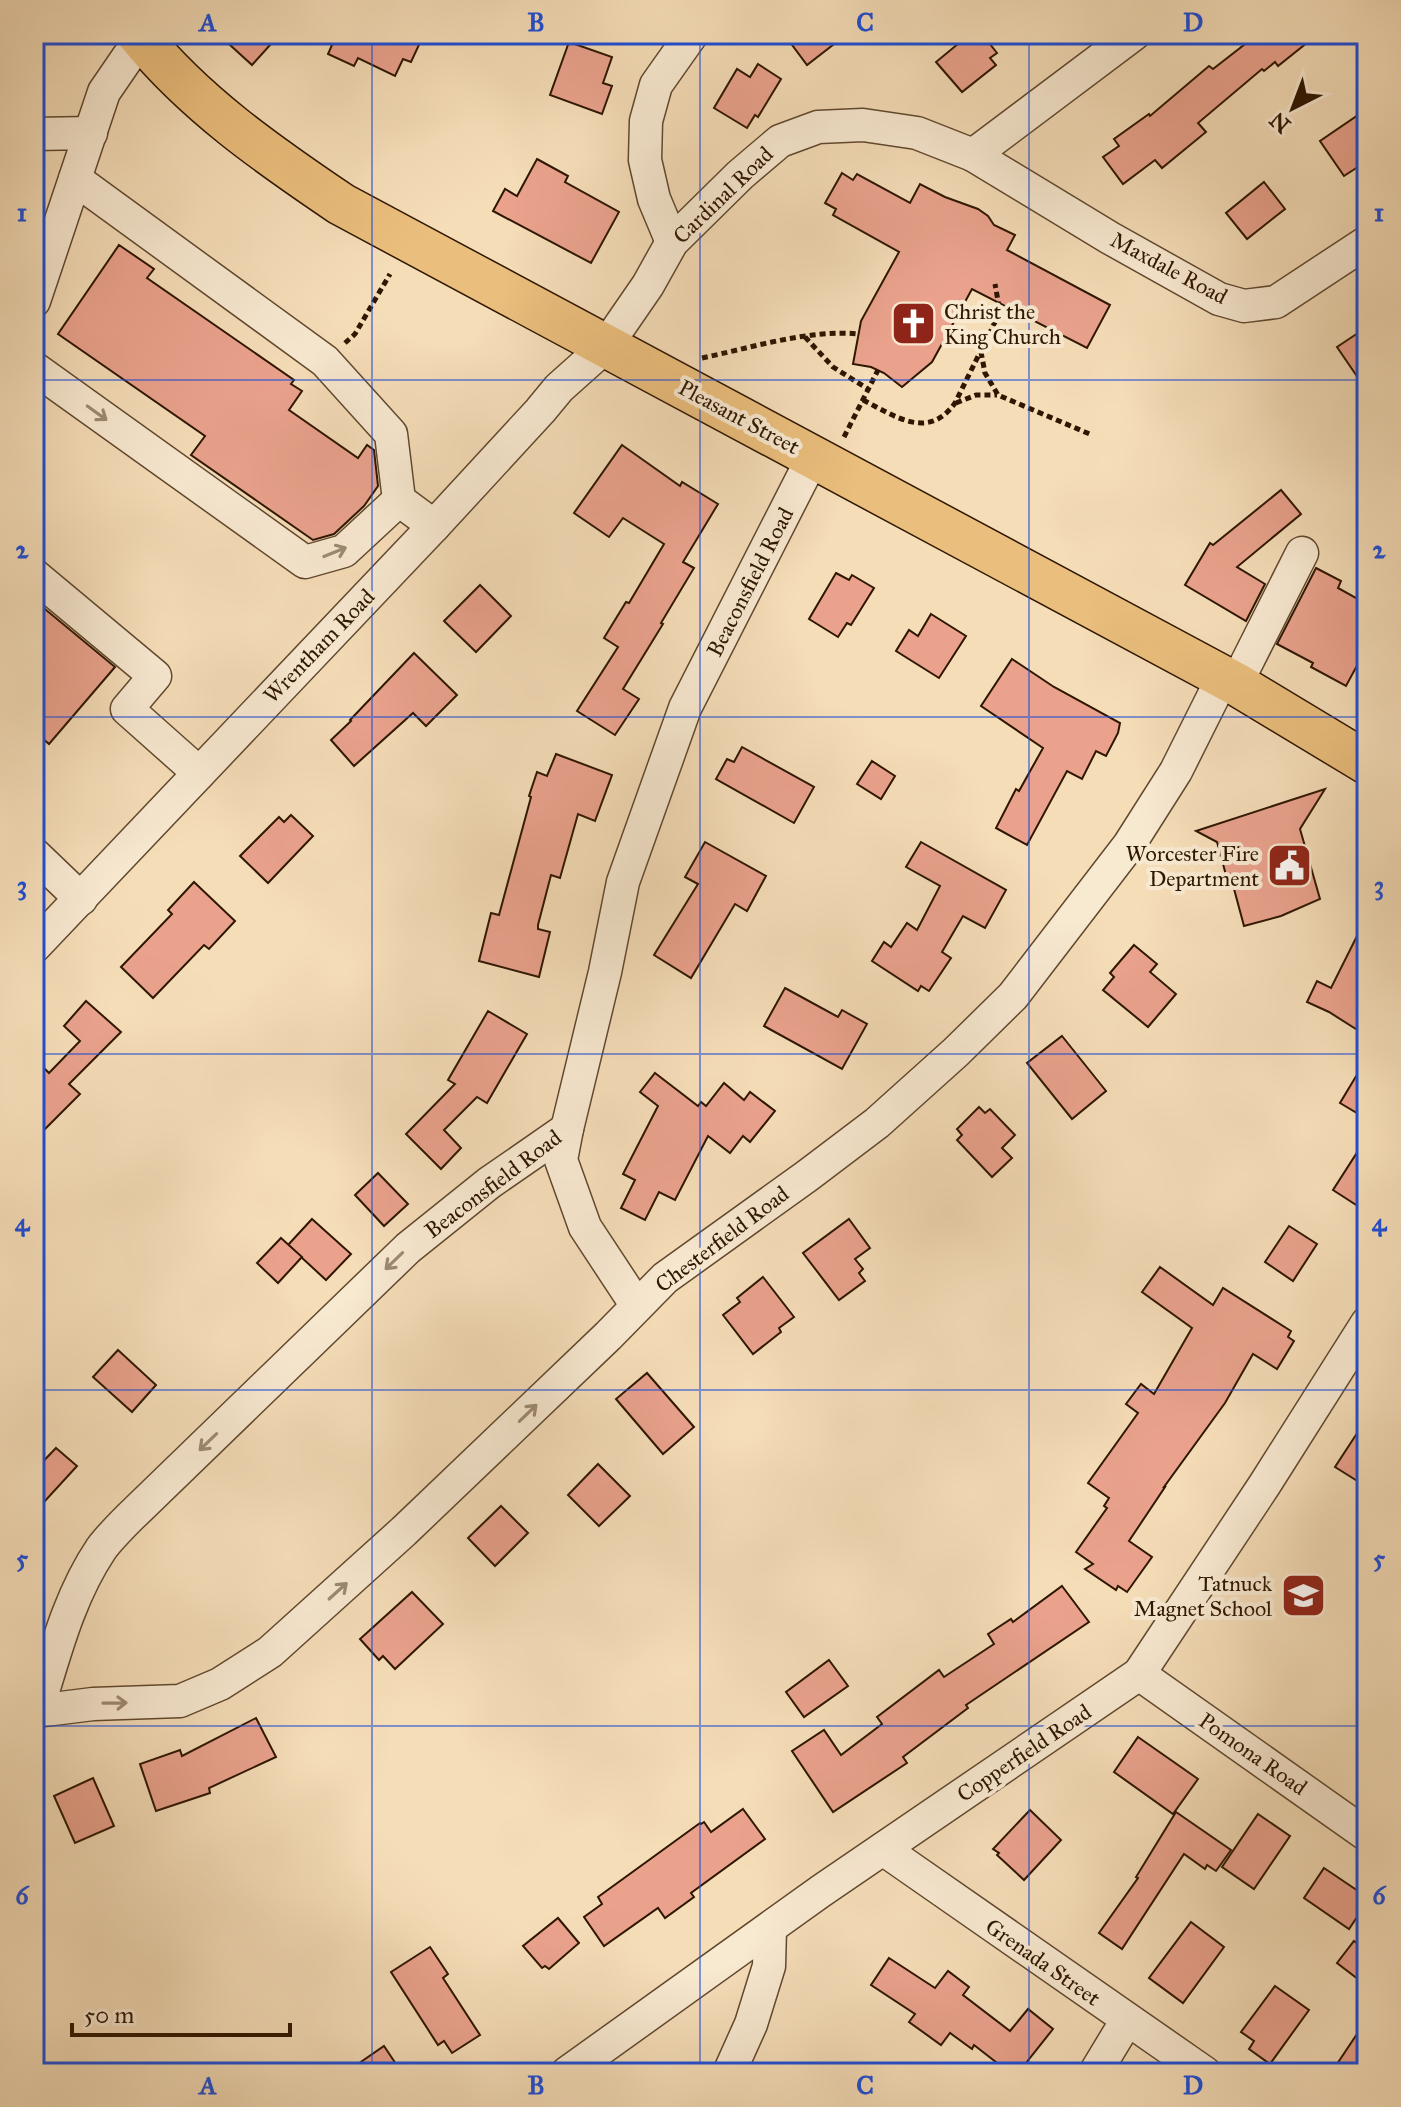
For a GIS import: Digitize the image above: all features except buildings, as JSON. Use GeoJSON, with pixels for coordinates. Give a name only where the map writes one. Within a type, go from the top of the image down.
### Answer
{"type":"FeatureCollection","features":[{"type":"Feature","properties":{"kind":"main road","name":"Pleasant Street"},"geometry":{"type":"LineString","coordinates":[[140,36],[174,74],[230,125],[341,204],[606,346],[827,450],[1229,680],[1367,763]]}},
{"type":"Feature","properties":{"kind":"street"},"geometry":{"type":"LineString","coordinates":[[672,242],[654,199],[645,160],[646,121],[656,85],[692,34]]}},
{"type":"Feature","properties":{"kind":"street"},"geometry":{"type":"LineString","coordinates":[[973,155],[1134,34]]}},
{"type":"Feature","properties":{"kind":"street"},"geometry":{"type":"LineString","coordinates":[[34,301],[104,92],[140,36]]}},
{"type":"Feature","properties":{"kind":"street","name":"Cardinal Road"},"geometry":{"type":"LineString","coordinates":[[606,346],[648,285],[672,242],[740,175],[780,141],[818,127],[863,125],[917,133],[973,155]]}},
{"type":"Feature","properties":{"kind":"street"},"geometry":{"type":"LineString","coordinates":[[34,134],[91,133]]}},
{"type":"Feature","properties":{"kind":"street","name":"Maxdale Road"},"geometry":{"type":"LineString","coordinates":[[973,155],[1110,238],[1219,299],[1244,306],[1276,302],[1367,242]]}},
{"type":"Feature","properties":{"kind":"street"},"geometry":{"type":"LineString","coordinates":[[75,179],[325,361],[391,434],[399,500],[434,526]]}},
{"type":"Feature","properties":{"kind":"street","name":"Wrentham Road"},"geometry":{"type":"LineString","coordinates":[[34,947],[434,526],[559,388],[606,346]]}},
{"type":"Feature","properties":{"kind":"street"},"geometry":{"type":"LineString","coordinates":[[34,368],[305,562],[344,551],[399,500]]}},
{"type":"Feature","properties":{"kind":"street","name":"Beaconsfield Road"},"geometry":{"type":"LineString","coordinates":[[36,1713],[82,1581],[102,1547],[408,1248],[489,1183],[567,1129],[623,882],[685,708],[827,450]]}},
{"type":"Feature","properties":{"kind":"street","name":"Chesterfield Road"},"geometry":{"type":"LineString","coordinates":[[36,1713],[93,1704],[180,1701],[220,1684],[270,1652],[404,1531],[665,1278],[877,1123],[956,1052],[1013,996],[1129,845],[1176,771],[1302,553]]}},
{"type":"Feature","properties":{"kind":"street"},"geometry":{"type":"LineString","coordinates":[[34,575],[155,676],[127,709],[199,773]]}},
{"type":"Feature","properties":{"kind":"street"},"geometry":{"type":"LineString","coordinates":[[34,854],[81,899]]}},
{"type":"Feature","properties":{"kind":"street"},"geometry":{"type":"LineString","coordinates":[[567,1129],[561,1160],[585,1227],[637,1306]]}},
{"type":"Feature","properties":{"kind":"street","name":"Copperfield Road"},"geometry":{"type":"LineString","coordinates":[[567,2073],[883,1849],[1139,1674],[1367,1323]]}},
{"type":"Feature","properties":{"kind":"street","name":"Pomona Road"},"geometry":{"type":"LineString","coordinates":[[1139,1674],[1367,1835]]}},
{"type":"Feature","properties":{"kind":"street","name":"Grenada Street"},"geometry":{"type":"LineString","coordinates":[[883,1849],[1205,2073]]}},
{"type":"Feature","properties":{"kind":"street"},"geometry":{"type":"LineString","coordinates":[[729,2073],[751,2024],[769,1966],[770,1928]]}},
{"type":"Feature","properties":{"kind":"street"},"geometry":{"type":"LineString","coordinates":[[1095,2073],[1127,2020]]}},
{"type":"Feature","properties":{"kind":"path"},"geometry":{"type":"LineString","coordinates":[[342,347],[355,334],[390,274]]}},
{"type":"Feature","properties":{"kind":"path"},"geometry":{"type":"LineString","coordinates":[[863,400],[916,423],[928,424],[949,412],[1000,312],[995,284]]}},
{"type":"Feature","properties":{"kind":"path"},"geometry":{"type":"LineString","coordinates":[[693,360],[805,337],[843,332],[858,334]]}},
{"type":"Feature","properties":{"kind":"path"},"geometry":{"type":"LineString","coordinates":[[805,337],[833,367],[868,389]]}},
{"type":"Feature","properties":{"kind":"path"},"geometry":{"type":"LineString","coordinates":[[981,351],[985,373],[998,395]]}},
{"type":"Feature","properties":{"kind":"path"},"geometry":{"type":"LineString","coordinates":[[827,450],[863,400],[878,370]]}},
{"type":"Feature","properties":{"kind":"path"},"geometry":{"type":"LineString","coordinates":[[955,403],[976,395],[998,395],[1092,435]]}},
{"type":"Feature","properties":{"kind":"place","name":"Christ the King Church"},"geometry":{"type":"Point","coordinates":[913,324]}},
{"type":"Feature","properties":{"kind":"place","name":"Worcester Fire Department"},"geometry":{"type":"Point","coordinates":[1290,866]}},
{"type":"Feature","properties":{"kind":"place","name":"Tatnuck Magnet School"},"geometry":{"type":"Point","coordinates":[1303,1596]}}]}
